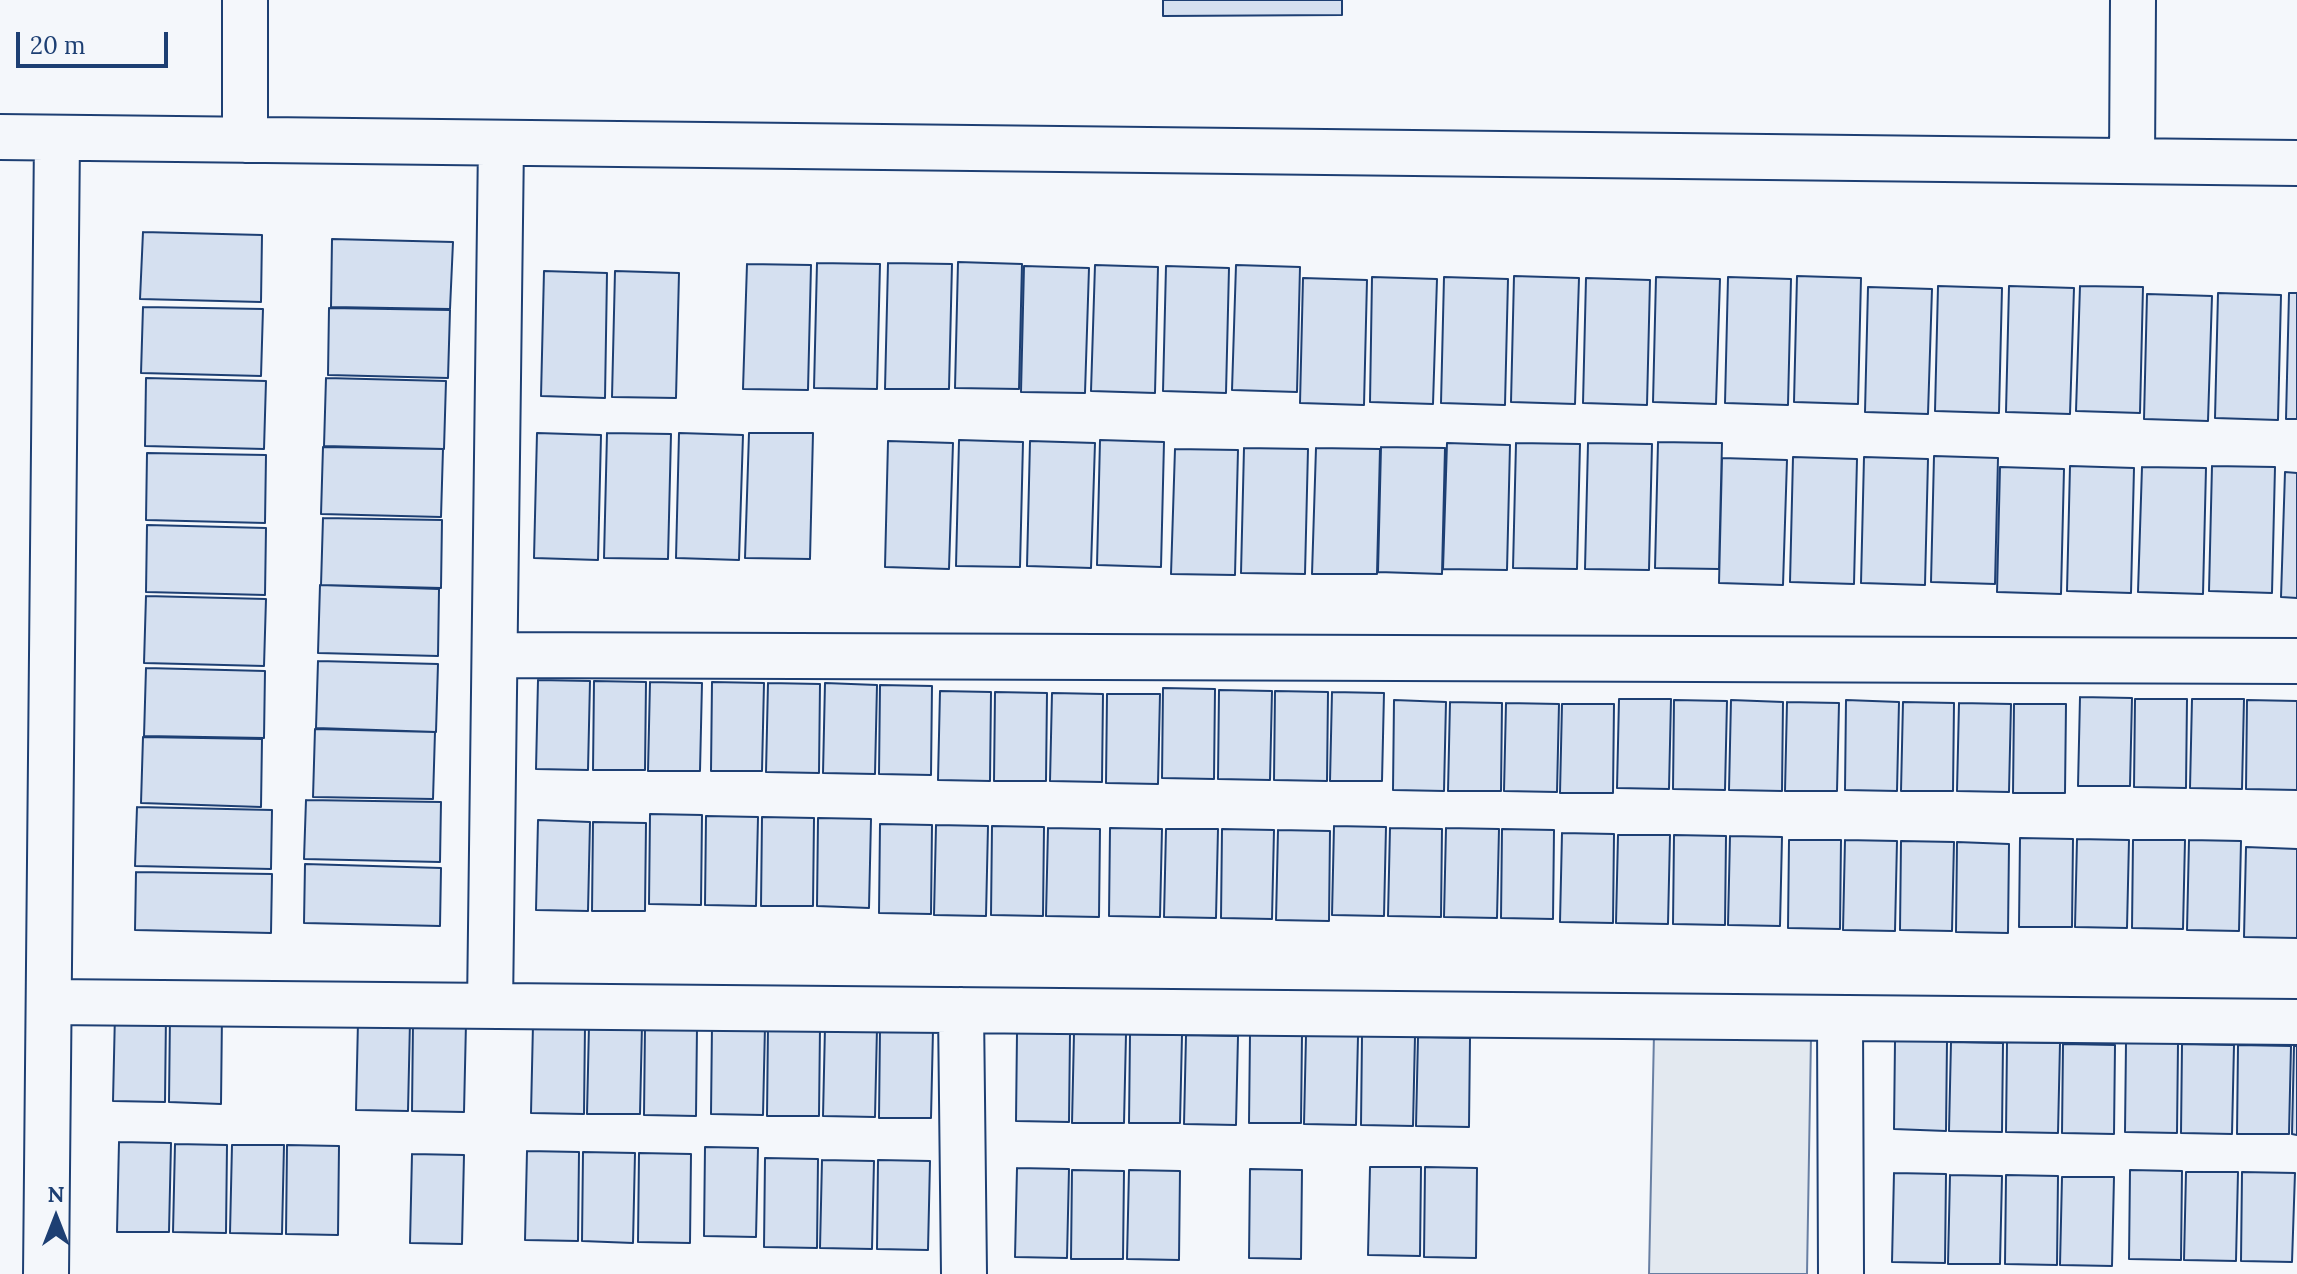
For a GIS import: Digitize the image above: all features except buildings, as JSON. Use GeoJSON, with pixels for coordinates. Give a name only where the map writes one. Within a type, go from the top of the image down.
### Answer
{"type":"FeatureCollection","features":[{"type":"Feature","properties":{"kind":"street"},"geometry":{"type":"LineString","coordinates":[[245,0],[245,140]]}},
{"type":"Feature","properties":{"kind":"street"},"geometry":{"type":"LineString","coordinates":[[2132,161],[2133,0]]}},
{"type":"Feature","properties":{"kind":"street"},"geometry":{"type":"LineString","coordinates":[[0,137],[2297,163]]}},
{"type":"Feature","properties":{"kind":"street"},"geometry":{"type":"LineString","coordinates":[[46,1274],[57,138]]}},
{"type":"Feature","properties":{"kind":"street"},"geometry":{"type":"LineString","coordinates":[[490,1006],[501,143]]}},
{"type":"Feature","properties":{"kind":"street"},"geometry":{"type":"LineString","coordinates":[[495,655],[2297,661]]}},
{"type":"Feature","properties":{"kind":"street"},"geometry":{"type":"LineString","coordinates":[[49,1002],[2297,1022]]}},
{"type":"Feature","properties":{"kind":"street"},"geometry":{"type":"LineString","coordinates":[[961,1010],[964,1274]]}},
{"type":"Feature","properties":{"kind":"street"},"geometry":{"type":"LineString","coordinates":[[1840,1018],[1841,1274]]}},
{"type":"Feature","properties":{"kind":"shaded area"},"geometry":{"type":"Polygon","coordinates":[[[1654,1033],[1811,1036],[1807,1274],[1649,1274],[1654,1033]]]}}]}
